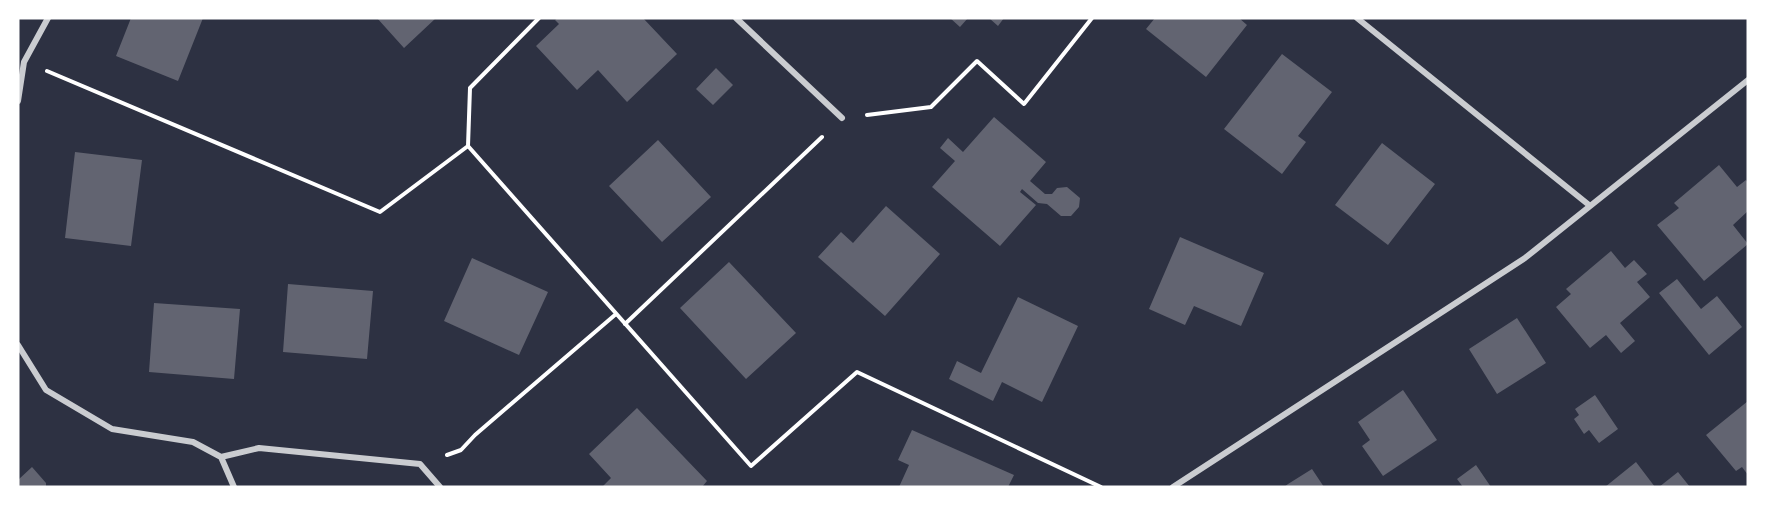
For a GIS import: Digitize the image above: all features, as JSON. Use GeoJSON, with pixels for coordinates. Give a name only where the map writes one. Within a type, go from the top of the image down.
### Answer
{"type":"FeatureCollection","features":[{"type":"Feature","properties":{"kind":"street"},"geometry":{"type":"LineString","coordinates":[[18,102],[24,62],[48,18]]}},
{"type":"Feature","properties":{"kind":"street"},"geometry":{"type":"LineString","coordinates":[[736,18],[842,118]]}},
{"type":"Feature","properties":{"kind":"street"},"geometry":{"type":"LineString","coordinates":[[1357,18],[1589,205]]}},
{"type":"Feature","properties":{"kind":"street"},"geometry":{"type":"LineString","coordinates":[[1173,487],[1525,258],[1748,80]]}},
{"type":"Feature","properties":{"kind":"street"},"geometry":{"type":"LineString","coordinates":[[18,345],[46,390],[112,429],[193,442],[221,457],[234,487]]}},
{"type":"Feature","properties":{"kind":"street"},"geometry":{"type":"LineString","coordinates":[[221,457],[259,448],[420,464],[440,487]]}},
{"type":"Feature","properties":{"kind":"path"},"geometry":{"type":"LineString","coordinates":[[539,18],[470,88],[468,146],[751,466],[857,372],[1101,487]]}},
{"type":"Feature","properties":{"kind":"path"},"geometry":{"type":"LineString","coordinates":[[625,324],[842,118],[931,107],[977,61],[1024,104],[1092,18]]}},
{"type":"Feature","properties":{"kind":"path"},"geometry":{"type":"LineString","coordinates":[[24,62],[380,213],[468,146]]}},
{"type":"Feature","properties":{"kind":"path"},"geometry":{"type":"LineString","coordinates":[[420,464],[462,450],[475,435],[616,314]]}},
{"type":"Feature","properties":{"kind":"building"},"geometry":{"type":"Polygon","coordinates":[[[131,18],[203,18],[178,81],[116,56],[131,18]]]}},
{"type":"Feature","properties":{"kind":"building"},"geometry":{"type":"Polygon","coordinates":[[[377,18],[436,18],[404,48],[377,18]]]}},
{"type":"Feature","properties":{"kind":"building"},"geometry":{"type":"Polygon","coordinates":[[[558,18],[643,18],[677,54],[627,102],[598,70],[577,90],[536,46],[559,24],[555,20],[558,18]]]}},
{"type":"Feature","properties":{"kind":"building"},"geometry":{"type":"Polygon","coordinates":[[[950,18],[968,18],[960,27],[950,18]]]}},
{"type":"Feature","properties":{"kind":"building"},"geometry":{"type":"Polygon","coordinates":[[[989,18],[1004,18],[998,26],[989,18]]]}},
{"type":"Feature","properties":{"kind":"building"},"geometry":{"type":"Polygon","coordinates":[[[1155,18],[1239,18],[1247,25],[1206,77],[1146,29],[1155,18]]]}},
{"type":"Feature","properties":{"kind":"building"},"geometry":{"type":"Polygon","coordinates":[[[1282,54],[1332,92],[1298,136],[1306,142],[1282,174],[1224,129],[1282,54]]]}},
{"type":"Feature","properties":{"kind":"building"},"geometry":{"type":"Polygon","coordinates":[[[716,68],[733,85],[713,105],[696,89],[716,68]]]}},
{"type":"Feature","properties":{"kind":"building"},"geometry":{"type":"Polygon","coordinates":[[[994,117],[1046,162],[1030,181],[1045,194],[1052,194],[1057,188],[1067,187],[1080,198],[1079,207],[1071,216],[1061,216],[1047,204],[1038,203],[1022,189],[1020,192],[1036,205],[1000,246],[932,187],[955,161],[940,148],[948,138],[963,152],[994,117]]]}},
{"type":"Feature","properties":{"kind":"building"},"geometry":{"type":"Polygon","coordinates":[[[658,140],[711,197],[662,242],[609,186],[658,140]]]}},
{"type":"Feature","properties":{"kind":"building"},"geometry":{"type":"Polygon","coordinates":[[[1382,143],[1435,184],[1388,245],[1335,205],[1382,143]]]}},
{"type":"Feature","properties":{"kind":"building"},"geometry":{"type":"Polygon","coordinates":[[[75,152],[142,160],[131,246],[65,238],[75,152]]]}},
{"type":"Feature","properties":{"kind":"building"},"geometry":{"type":"Polygon","coordinates":[[[1719,165],[1737,187],[1746,180],[1748,183],[1748,211],[1733,225],[1748,244],[1704,281],[1657,225],[1679,208],[1674,203],[1719,165]]]}},
{"type":"Feature","properties":{"kind":"building"},"geometry":{"type":"Polygon","coordinates":[[[886,206],[940,254],[885,316],[818,257],[841,232],[853,243],[886,206]]]}},
{"type":"Feature","properties":{"kind":"building"},"geometry":{"type":"Polygon","coordinates":[[[1180,237],[1264,273],[1241,326],[1194,306],[1185,325],[1149,309],[1180,237]]]}},
{"type":"Feature","properties":{"kind":"building"},"geometry":{"type":"Polygon","coordinates":[[[1611,251],[1625,268],[1634,260],[1647,274],[1637,282],[1650,297],[1620,323],[1635,341],[1621,353],[1606,335],[1590,348],[1556,307],[1571,294],[1566,289],[1611,251]]]}},
{"type":"Feature","properties":{"kind":"building"},"geometry":{"type":"Polygon","coordinates":[[[472,258],[548,292],[519,355],[444,321],[472,258]]]}},
{"type":"Feature","properties":{"kind":"building"},"geometry":{"type":"Polygon","coordinates":[[[729,262],[796,333],[746,379],[680,308],[729,262]]]}},
{"type":"Feature","properties":{"kind":"building"},"geometry":{"type":"Polygon","coordinates":[[[1677,279],[1701,309],[1717,296],[1742,327],[1709,355],[1659,293],[1677,279]]]}},
{"type":"Feature","properties":{"kind":"building"},"geometry":{"type":"Polygon","coordinates":[[[288,284],[373,291],[367,359],[283,352],[288,284]]]}},
{"type":"Feature","properties":{"kind":"building"},"geometry":{"type":"Polygon","coordinates":[[[1018,297],[1078,326],[1042,402],[1002,382],[993,401],[949,379],[957,361],[981,373],[1018,297]]]}},
{"type":"Feature","properties":{"kind":"building"},"geometry":{"type":"Polygon","coordinates":[[[154,303],[240,309],[234,379],[149,372],[154,303]]]}},
{"type":"Feature","properties":{"kind":"building"},"geometry":{"type":"Polygon","coordinates":[[[1517,318],[1546,363],[1497,394],[1469,349],[1517,318]]]}},
{"type":"Feature","properties":{"kind":"building"},"geometry":{"type":"Polygon","coordinates":[[[1403,390],[1437,440],[1383,476],[1362,446],[1370,440],[1358,422],[1403,390]]]}},
{"type":"Feature","properties":{"kind":"building"},"geometry":{"type":"Polygon","coordinates":[[[1595,395],[1618,429],[1599,443],[1589,430],[1584,434],[1574,419],[1579,415],[1575,409],[1595,395]]]}},
{"type":"Feature","properties":{"kind":"building"},"geometry":{"type":"Polygon","coordinates":[[[1748,401],[1748,475],[1742,467],[1736,471],[1706,435],[1748,401]]]}},
{"type":"Feature","properties":{"kind":"building"},"geometry":{"type":"Polygon","coordinates":[[[637,408],[707,481],[702,487],[602,487],[611,478],[589,454],[637,408]]]}},
{"type":"Feature","properties":{"kind":"building"},"geometry":{"type":"Polygon","coordinates":[[[912,430],[1014,475],[1008,487],[899,487],[909,465],[898,460],[912,430]]]}},
{"type":"Feature","properties":{"kind":"building"},"geometry":{"type":"Polygon","coordinates":[[[1636,462],[1655,487],[1605,487],[1636,462]]]}},
{"type":"Feature","properties":{"kind":"building"},"geometry":{"type":"Polygon","coordinates":[[[1476,465],[1491,487],[1463,487],[1457,479],[1476,465]]]}},
{"type":"Feature","properties":{"kind":"building"},"geometry":{"type":"Polygon","coordinates":[[[32,467],[46,483],[46,487],[18,487],[18,480],[32,467]]]}},
{"type":"Feature","properties":{"kind":"building"},"geometry":{"type":"Polygon","coordinates":[[[1312,469],[1324,487],[1284,487],[1288,484],[1312,469]]]}},
{"type":"Feature","properties":{"kind":"building"},"geometry":{"type":"Polygon","coordinates":[[[1678,472],[1690,487],[1659,487],[1678,472]]]}}]}
